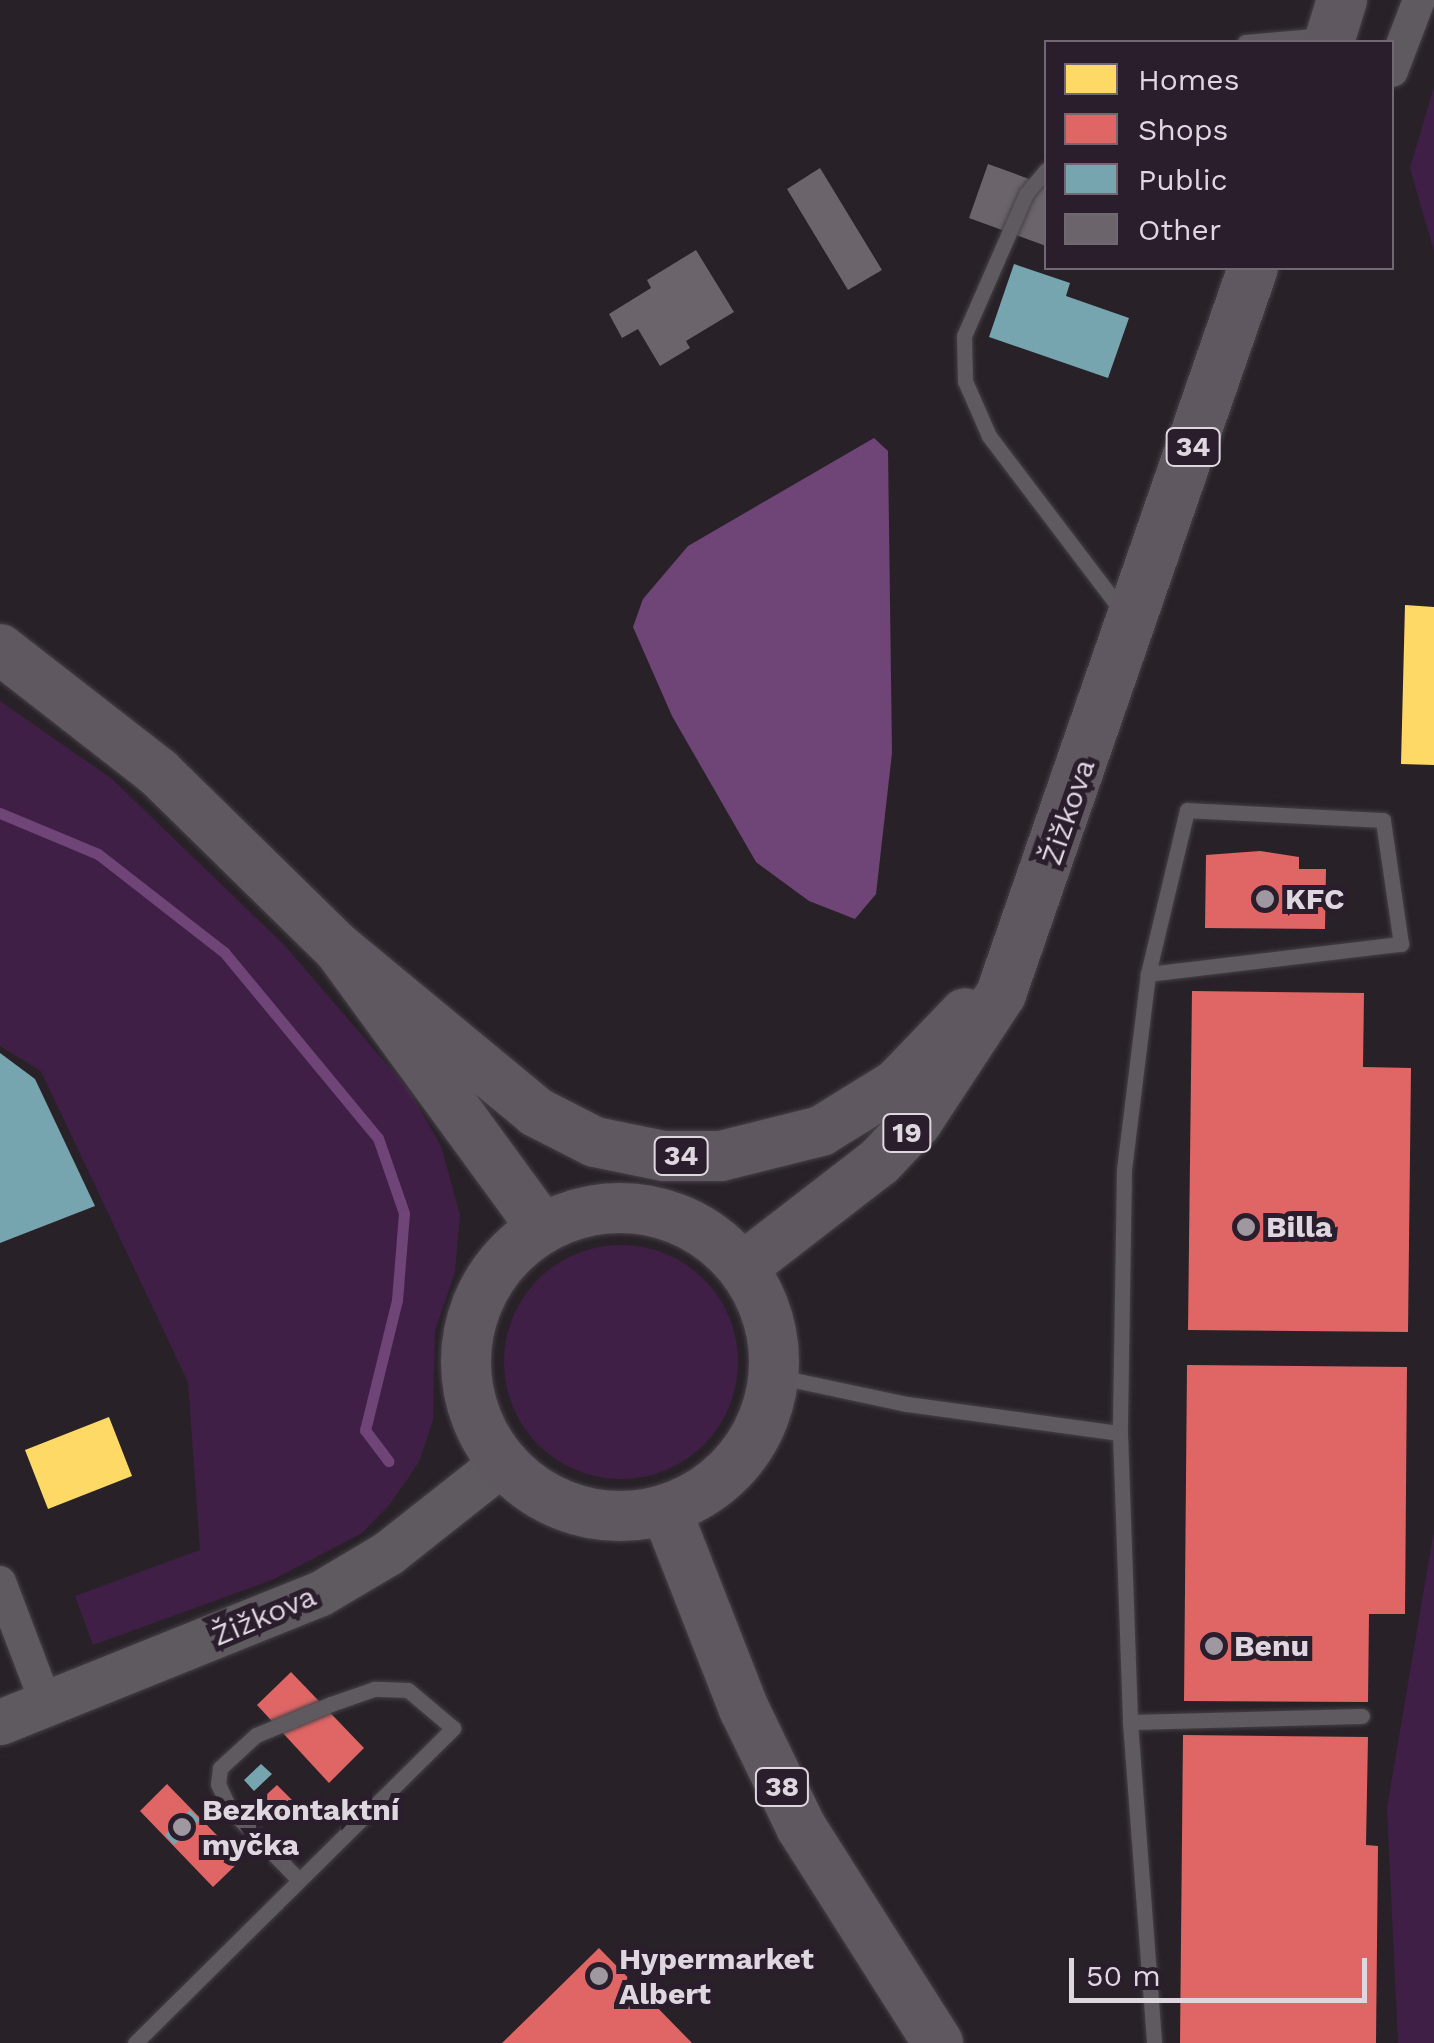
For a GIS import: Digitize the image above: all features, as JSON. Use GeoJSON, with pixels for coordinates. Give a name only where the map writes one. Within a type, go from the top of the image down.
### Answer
{"type":"FeatureCollection","features":[{"type":"Feature","properties":{"kind":"main road","name":"Žižkova"},"geometry":{"type":"LineString","coordinates":[[743,1267],[879,1162],[917,1122],[972,1045],[1019,954],[1252,270]]}},
{"type":"Feature","properties":{"kind":"main road","name":"34"},"geometry":{"type":"LineString","coordinates":[[0,649],[158,772],[338,948],[536,1112],[595,1142],[690,1156],[784,1144],[847,1118],[897,1084],[1019,954]]}},
{"type":"Feature","properties":{"kind":"main road","name":"34"},"geometry":{"type":"LineString","coordinates":[[338,948],[542,1228]]}},
{"type":"Feature","properties":{"kind":"main road","name":"34"},"geometry":{"type":"LineString","coordinates":[[603,1208],[666,1214],[708,1236],[743,1267],[762,1300],[774,1376],[751,1444],[699,1496],[666,1510],[622,1517],[577,1511],[536,1493],[502,1464],[472,1411],[465,1351],[481,1294],[497,1268],[542,1228],[603,1208]]}},
{"type":"Feature","properties":{"kind":"main road","name":"Žižkova"},"geometry":{"type":"LineString","coordinates":[[0,1722],[319,1594],[388,1553],[502,1464]]}},
{"type":"Feature","properties":{"kind":"main road","name":"38"},"geometry":{"type":"LineString","coordinates":[[666,1510],[744,1709],[801,1827],[938,2043]]}},
{"type":"Feature","properties":{"kind":"street"},"geometry":{"type":"LineString","coordinates":[[1394,66],[1419,0]]}},
{"type":"Feature","properties":{"kind":"street"},"geometry":{"type":"LineString","coordinates":[[0,1582],[46,1702]]}},
{"type":"Feature","properties":{"kind":"lane"},"geometry":{"type":"LineString","coordinates":[[1255,40],[1334,26]]}},
{"type":"Feature","properties":{"kind":"lane"},"geometry":{"type":"LineString","coordinates":[[1044,172],[1026,194],[964,336],[965,381],[988,436],[1133,626]]}},
{"type":"Feature","properties":{"kind":"lane"},"geometry":{"type":"LineString","coordinates":[[1148,974],[1401,944],[1383,820],[1187,810],[1148,974],[1124,1168],[1120,1433],[1130,1722],[1154,2043]]}},
{"type":"Feature","properties":{"kind":"lane"},"geometry":{"type":"LineString","coordinates":[[774,1376],[907,1404],[1120,1433]]}},
{"type":"Feature","properties":{"kind":"lane"},"geometry":{"type":"LineString","coordinates":[[136,2043],[453,1728],[408,1690],[374,1689],[256,1736],[220,1768],[228,1808],[300,1880]]}},
{"type":"Feature","properties":{"kind":"lane"},"geometry":{"type":"LineString","coordinates":[[1130,1722],[1362,1716]]}},
{"type":"Feature","properties":{"kind":"shaded area"},"geometry":{"type":"Polygon","coordinates":[[[1434,87],[1434,251],[1410,168],[1434,87]]]}},
{"type":"Feature","properties":{"kind":"shaded area"},"geometry":{"type":"Polygon","coordinates":[[[874,438],[888,451],[892,753],[876,894],[855,919],[809,901],[756,862],[672,716],[633,627],[643,599],[688,546],[874,438]]]}},
{"type":"Feature","properties":{"kind":"shaded area"},"geometry":{"type":"Polygon","coordinates":[[[0,701],[112,779],[285,946],[409,1090],[441,1146],[460,1215],[455,1272],[435,1331],[433,1420],[419,1462],[390,1504],[362,1533],[272,1580],[93,1645],[75,1596],[200,1550],[188,1382],[41,1071],[0,1046],[0,701]]]}},
{"type":"Feature","properties":{"kind":"shaded area"},"geometry":{"type":"Polygon","coordinates":[[[621,1245],[666,1254],[704,1279],[729,1317],[738,1362],[729,1407],[704,1445],[666,1470],[621,1479],[576,1470],[538,1445],[513,1407],[504,1362],[513,1317],[538,1279],[576,1254],[621,1245]]]}},
{"type":"Feature","properties":{"kind":"shaded area"},"geometry":{"type":"Polygon","coordinates":[[[1434,1530],[1434,2043],[1398,2043],[1387,1808],[1434,1530]]]}},
{"type":"Feature","properties":{"kind":"building: Homes"},"geometry":{"type":"Polygon","coordinates":[[[1405,605],[1434,607],[1434,765],[1401,764],[1405,605]]]}},
{"type":"Feature","properties":{"kind":"building: Homes"},"geometry":{"type":"Polygon","coordinates":[[[109,1417],[132,1476],[48,1509],[25,1450],[109,1417]]]}},
{"type":"Feature","properties":{"kind":"building: Shops","name":"KFC"},"geometry":{"type":"Polygon","coordinates":[[[1260,851],[1299,857],[1299,869],[1326,869],[1325,929],[1205,928],[1206,855],[1260,851]]]}},
{"type":"Feature","properties":{"kind":"building: Shops"},"geometry":{"type":"Polygon","coordinates":[[[1192,991],[1364,993],[1363,1067],[1411,1068],[1408,1332],[1188,1330],[1192,991]]]}},
{"type":"Feature","properties":{"kind":"building: Shops"},"geometry":{"type":"Polygon","coordinates":[[[1187,1365],[1407,1367],[1405,1614],[1369,1614],[1368,1702],[1184,1701],[1187,1365]]]}},
{"type":"Feature","properties":{"kind":"building: Shops"},"geometry":{"type":"Polygon","coordinates":[[[291,1672],[364,1748],[329,1783],[257,1705],[291,1672]]]}},
{"type":"Feature","properties":{"kind":"building: Shops"},"geometry":{"type":"Polygon","coordinates":[[[1183,1735],[1368,1737],[1366,1845],[1378,1846],[1376,2043],[1180,2043],[1183,1735]]]}},
{"type":"Feature","properties":{"kind":"building: Shops"},"geometry":{"type":"Polygon","coordinates":[[[167,1784],[241,1860],[213,1887],[140,1811],[167,1784]]]}},
{"type":"Feature","properties":{"kind":"building: Shops"},"geometry":{"type":"Polygon","coordinates":[[[277,1785],[293,1801],[280,1814],[264,1797],[277,1785]]]}},
{"type":"Feature","properties":{"kind":"building: Shops","name":"Hypermarket Albert"},"geometry":{"type":"Polygon","coordinates":[[[599,1948],[692,2043],[502,2043],[543,2003],[599,1948]]]}},
{"type":"Feature","properties":{"kind":"building: Public"},"geometry":{"type":"Polygon","coordinates":[[[1014,264],[1070,283],[1066,296],[1129,318],[1108,378],[989,337],[1014,264]]]}},
{"type":"Feature","properties":{"kind":"building: Public"},"geometry":{"type":"Polygon","coordinates":[[[0,1053],[35,1079],[95,1206],[0,1243],[0,1053]]]}},
{"type":"Feature","properties":{"kind":"building: Public"},"geometry":{"type":"Polygon","coordinates":[[[261,1764],[272,1774],[254,1791],[244,1780],[261,1764]]]}},
{"type":"Feature","properties":{"kind":"building: Public","name":"Bezkontaktní myčka"},"geometry":{"type":"Polygon","coordinates":[[[190,1810],[200,1820],[174,1845],[165,1835],[190,1810]]]}},
{"type":"Feature","properties":{"kind":"building: Other"},"geometry":{"type":"Polygon","coordinates":[[[988,164],[1044,184],[1044,245],[969,218],[988,164]]]}},
{"type":"Feature","properties":{"kind":"building: Other"},"geometry":{"type":"Polygon","coordinates":[[[820,168],[882,270],[848,290],[787,189],[820,168]]]}},
{"type":"Feature","properties":{"kind":"building: Other"},"geometry":{"type":"Polygon","coordinates":[[[696,250],[734,312],[686,341],[690,348],[660,366],[638,329],[622,338],[609,314],[651,288],[647,280],[696,250]]]}},
{"type":"Feature","properties":{"kind":"waterway"},"geometry":{"type":"LineString","coordinates":[[0,813],[98,854],[224,952],[378,1138],[404,1213],[397,1300],[365,1430],[388,1461]]}},
{"type":"Feature","properties":{"kind":"place","name":"KFC"},"geometry":{"type":"Point","coordinates":[1265,899]}},
{"type":"Feature","properties":{"kind":"place","name":"Billa"},"geometry":{"type":"Point","coordinates":[1246,1227]}},
{"type":"Feature","properties":{"kind":"place","name":"Benu"},"geometry":{"type":"Point","coordinates":[1214,1646]}},
{"type":"Feature","properties":{"kind":"place","name":"Bezkontaktní myčka"},"geometry":{"type":"Point","coordinates":[182,1827]}},
{"type":"Feature","properties":{"kind":"place","name":"Hypermarket Albert"},"geometry":{"type":"Point","coordinates":[599,1976]}}]}
